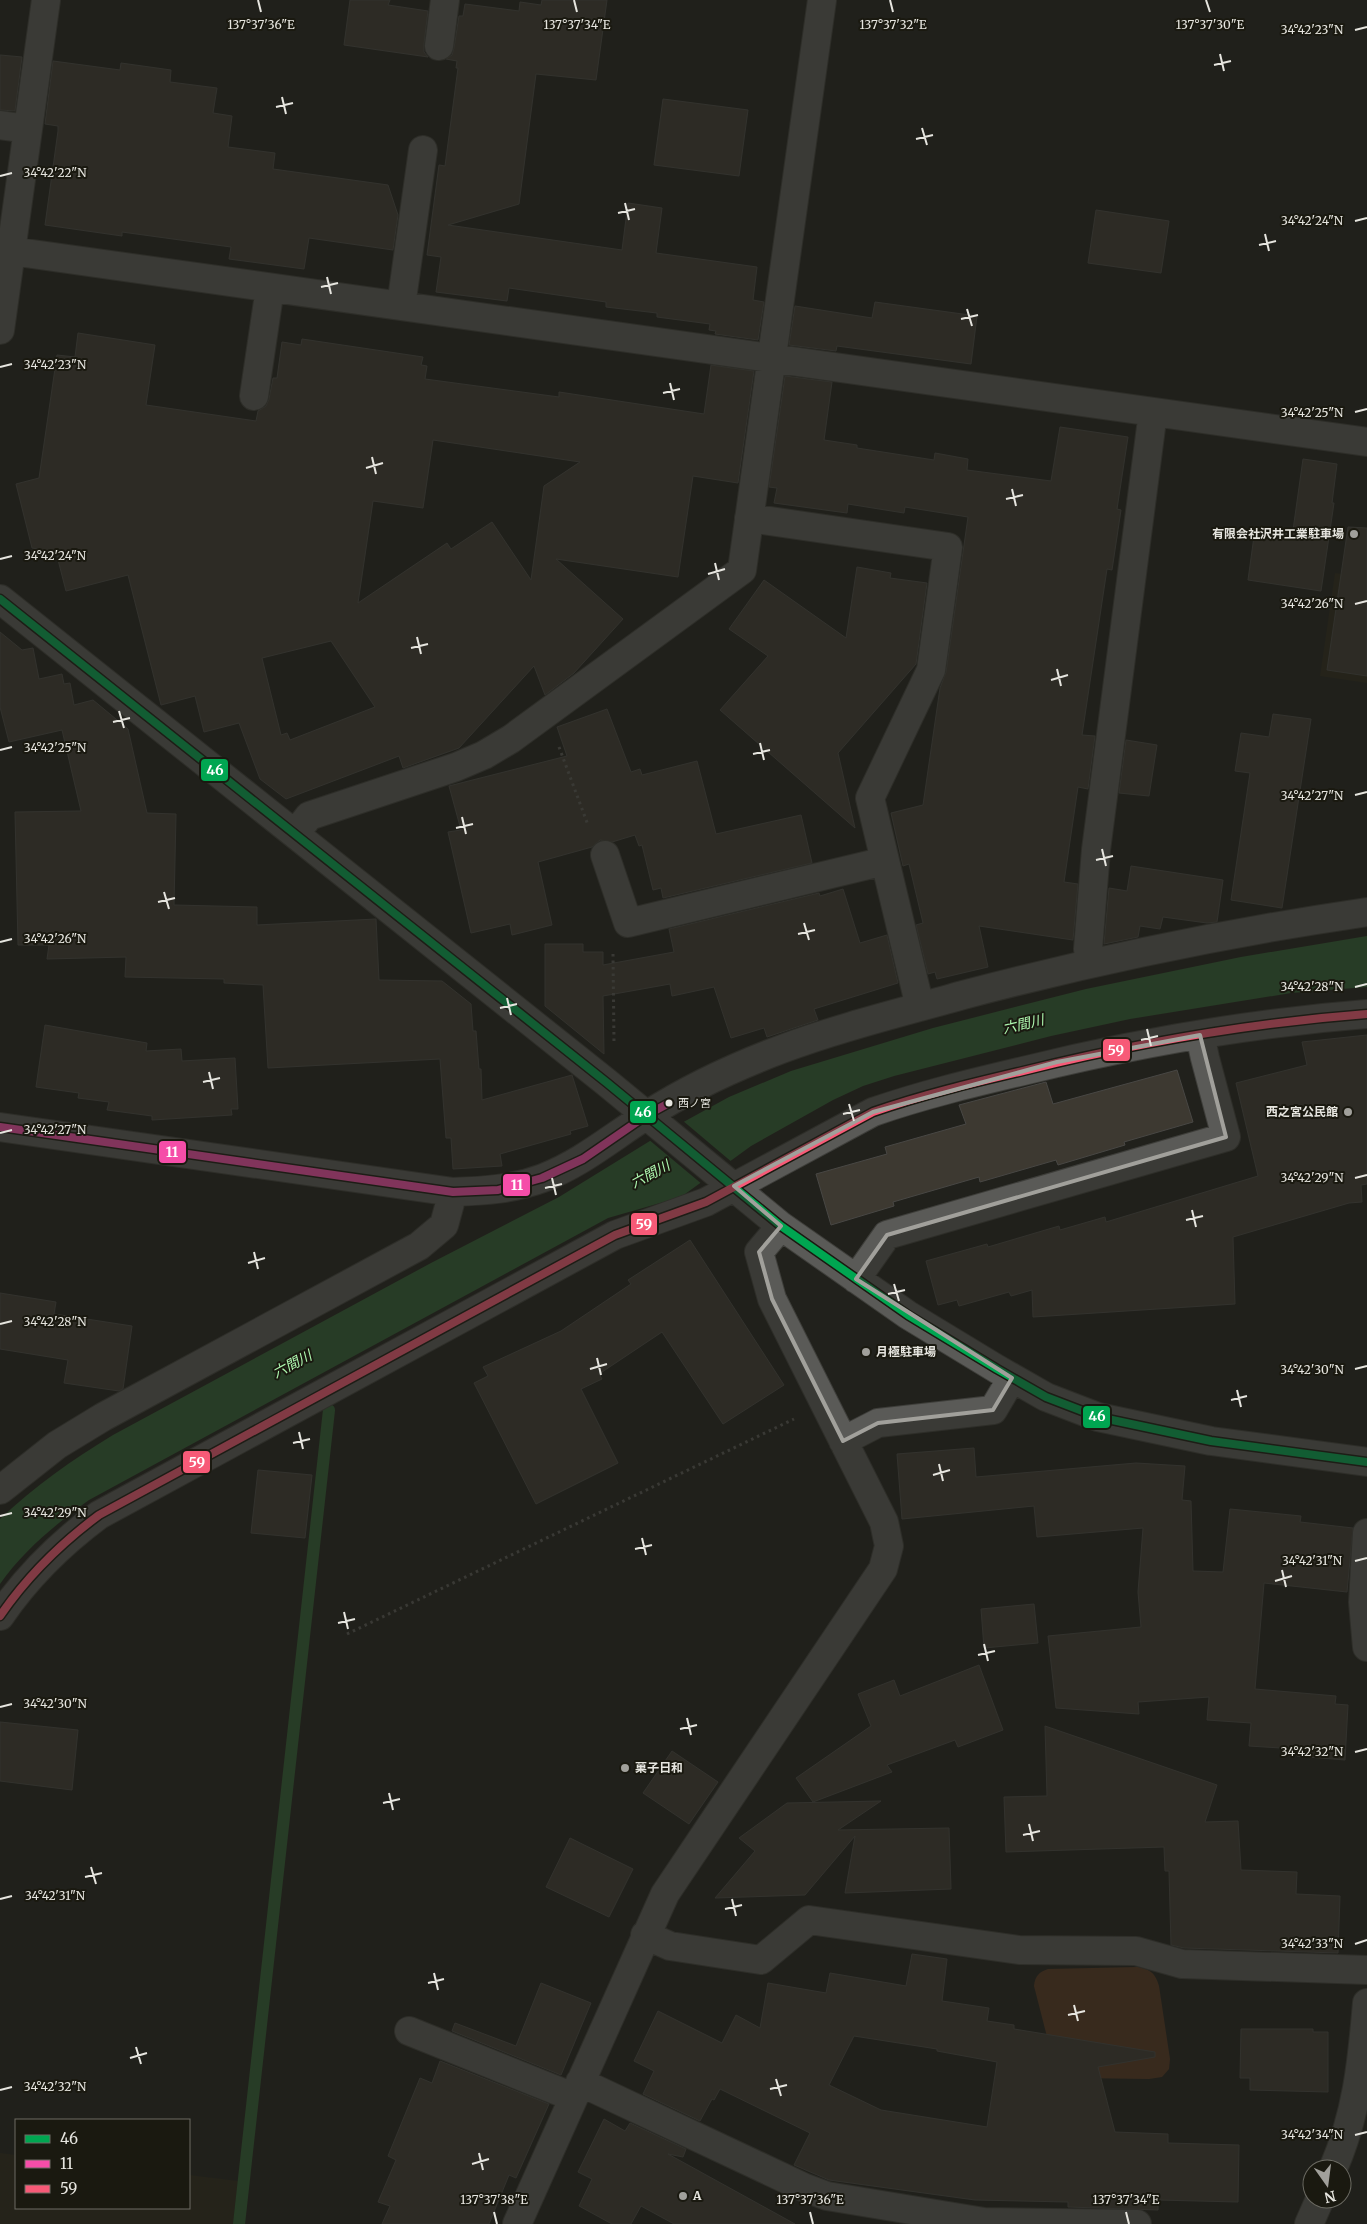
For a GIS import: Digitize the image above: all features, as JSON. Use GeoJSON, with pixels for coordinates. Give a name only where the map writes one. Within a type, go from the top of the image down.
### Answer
{"type":"FeatureCollection","features":[{"type":"Feature","properties":{"kind":"street"},"geometry":{"type":"LineString","coordinates":[[0,330],[46,0]]}},
{"type":"Feature","properties":{"kind":"street"},"geometry":{"type":"LineString","coordinates":[[439,46],[445,0]]}},
{"type":"Feature","properties":{"kind":"street"},"geometry":{"type":"LineString","coordinates":[[295,834],[310,816],[378,795],[484,755],[544,715],[742,570],[822,0]]}},
{"type":"Feature","properties":{"kind":"street"},"geometry":{"type":"LineString","coordinates":[[0,125],[28,129]]}},
{"type":"Feature","properties":{"kind":"street"},"geometry":{"type":"LineString","coordinates":[[401,306],[423,150]]}},
{"type":"Feature","properties":{"kind":"street"},"geometry":{"type":"LineString","coordinates":[[11,251],[1367,442]]}},
{"type":"Feature","properties":{"kind":"street"},"geometry":{"type":"LineString","coordinates":[[254,396],[270,288]]}},
{"type":"Feature","properties":{"kind":"street"},"geometry":{"type":"LineString","coordinates":[[1091,963],[1088,948],[1096,850],[1153,412]]}},
{"type":"Feature","properties":{"kind":"street"},"geometry":{"type":"LineString","coordinates":[[750,518],[948,547],[931,670],[870,798],[920,1007]]}},
{"type":"Feature","properties":{"kind":"street"},"geometry":{"type":"LineString","coordinates":[[0,599],[654,1121],[781,1226],[945,1338],[1046,1396],[1098,1417],[1211,1441],[1367,1462]]}},
{"type":"Feature","properties":{"kind":"street"},"geometry":{"type":"LineString","coordinates":[[605,855],[628,923],[885,861]]}},
{"type":"Feature","properties":{"kind":"street"},"geometry":{"type":"LineString","coordinates":[[0,1127],[453,1192],[498,1190],[542,1178],[583,1159],[654,1121],[718,1074],[783,1048],[920,1007],[1091,963],[1236,933],[1367,912]]}},
{"type":"Feature","properties":{"kind":"street"},"geometry":{"type":"LineString","coordinates":[[0,1616],[16,1592],[41,1563],[68,1538],[99,1515],[615,1235],[706,1202],[730,1183],[873,1112],[901,1102],[1057,1062],[1200,1035],[1294,1020],[1367,1014]]}},
{"type":"Feature","properties":{"kind":"street"},"geometry":{"type":"LineString","coordinates":[[856,1279],[887,1235],[1226,1137],[1204,1058],[1200,1035]]}},
{"type":"Feature","properties":{"kind":"street"},"geometry":{"type":"LineString","coordinates":[[0,1490],[14,1477],[57,1445],[103,1417],[419,1246],[444,1225],[453,1192]]}},
{"type":"Feature","properties":{"kind":"street"},"geometry":{"type":"LineString","coordinates":[[516,2224],[645,1935],[678,1872],[883,1569],[889,1546],[884,1522],[772,1300],[760,1252],[781,1226]]}},
{"type":"Feature","properties":{"kind":"street"},"geometry":{"type":"LineString","coordinates":[[843,1441],[878,1423],[993,1410],[1012,1378]]}},
{"type":"Feature","properties":{"kind":"street"},"geometry":{"type":"LineString","coordinates":[[1367,1533],[1363,1602],[1367,1647]]}},
{"type":"Feature","properties":{"kind":"street"},"geometry":{"type":"LineString","coordinates":[[645,1935],[670,1946],[761,1960],[810,1920],[1019,1950],[1136,1951],[1182,1964],[1367,1970]]}},
{"type":"Feature","properties":{"kind":"street"},"geometry":{"type":"LineString","coordinates":[[1337,2159],[1356,2101],[1367,2003]]}},
{"type":"Feature","properties":{"kind":"street"},"geometry":{"type":"LineString","coordinates":[[409,2032],[576,2090],[827,2196],[984,2223],[1137,2224]]}},
{"type":"Feature","properties":{"kind":"street"},"geometry":{"type":"LineString","coordinates":[[1310,2224],[1316,2209]]}},
{"type":"Feature","properties":{"kind":"path"},"geometry":{"type":"LineString","coordinates":[[544,715],[549,722],[598,852],[605,855]]}},
{"type":"Feature","properties":{"kind":"path"},"geometry":{"type":"LineString","coordinates":[[614,1052],[613,944],[628,923]]}},
{"type":"Feature","properties":{"kind":"path"},"geometry":{"type":"LineString","coordinates":[[347,1634],[824,1404]]}},
{"type":"Feature","properties":{"kind":"highlighted area"},"geometry":{"type":"Polygon","coordinates":[[[1200,1035],[1226,1137],[887,1235],[856,1279],[1012,1378],[993,1410],[878,1423],[843,1441],[772,1299],[759,1252],[781,1226],[734,1186],[873,1112],[1057,1062],[1200,1035]]]}},
{"type":"Feature","properties":{"kind":"shaded area"},"geometry":{"type":"Polygon","coordinates":[[[1335,573],[1367,578],[1367,683],[1320,676],[1335,573]]]}},
{"type":"Feature","properties":{"kind":"shaded area"},"geometry":{"type":"Polygon","coordinates":[[[1138,1967],[1152,1973],[1159,1986],[1170,2059],[1169,2069],[1162,2077],[1149,2079],[1078,2078],[1053,2060],[1034,1986],[1036,1977],[1048,1969],[1138,1967]]]}},
{"type":"Feature","properties":{"kind":"shaded area"},"geometry":{"type":"Polygon","coordinates":[[[0,2153],[15,2155],[15,2209],[190,2209],[190,2175],[238,2181],[233,2224],[0,2224],[0,2153]]]}},
{"type":"Feature","properties":{"kind":"water","name":"六間川"},"geometry":{"type":"Polygon","coordinates":[[[1367,936],[1367,987],[1291,993],[1130,1019],[1051,1036],[894,1076],[863,1086],[833,1100],[751,1146],[681,1197],[608,1218],[89,1500],[41,1538],[19,1560],[0,1584],[0,1519],[54,1474],[83,1454],[113,1435],[431,1263],[559,1197],[658,1136],[729,1097],[791,1071],[933,1028],[1086,989],[1241,957],[1367,936]]]}},
{"type":"Feature","properties":{"kind":"pier"},"geometry":{"type":"Polygon","coordinates":[[[682,1120],[733,1163],[703,1185],[648,1139],[682,1120]]]}},
{"type":"Feature","properties":{"kind":"building"},"geometry":{"type":"Polygon","coordinates":[[[350,0],[390,0],[388,5],[428,11],[424,52],[428,57],[344,45],[350,0]]]}},
{"type":"Feature","properties":{"kind":"building"},"geometry":{"type":"Polygon","coordinates":[[[542,0],[607,0],[596,80],[536,74],[519,204],[448,225],[622,250],[628,203],[662,208],[656,253],[757,267],[753,300],[764,302],[758,340],[715,334],[716,331],[709,330],[710,324],[657,317],[657,313],[606,307],[606,302],[509,288],[507,301],[436,292],[441,257],[427,255],[439,165],[445,166],[458,68],[456,68],[457,61],[446,59],[452,55],[459,16],[463,16],[465,4],[519,11],[520,2],[541,5],[542,0]]]}},
{"type":"Feature","properties":{"kind":"building"},"geometry":{"type":"Polygon","coordinates":[[[0,55],[22,57],[15,111],[0,110],[0,55]]]}},
{"type":"Feature","properties":{"kind":"building"},"geometry":{"type":"Polygon","coordinates":[[[53,61],[120,70],[121,63],[171,70],[170,82],[217,88],[213,113],[232,116],[228,147],[275,153],[273,169],[388,185],[398,215],[393,250],[309,238],[304,269],[229,259],[231,247],[122,232],[122,236],[45,225],[58,131],[58,126],[45,124],[53,61]]]}},
{"type":"Feature","properties":{"kind":"building"},"geometry":{"type":"Polygon","coordinates":[[[663,99],[748,110],[739,176],[654,165],[663,99]]]}},
{"type":"Feature","properties":{"kind":"building"},"geometry":{"type":"Polygon","coordinates":[[[1096,210],[1169,221],[1161,273],[1088,263],[1096,210]]]}},
{"type":"Feature","properties":{"kind":"building"},"geometry":{"type":"Polygon","coordinates":[[[875,302],[977,316],[971,364],[837,346],[836,351],[789,345],[795,306],[872,318],[875,302]]]}},
{"type":"Feature","properties":{"kind":"building"},"geometry":{"type":"Polygon","coordinates":[[[78,333],[155,345],[146,405],[256,421],[258,411],[266,406],[269,399],[273,378],[277,378],[282,342],[301,345],[302,339],[423,357],[421,365],[427,366],[425,379],[559,397],[559,392],[704,414],[711,365],[754,371],[738,483],[693,476],[678,577],[556,559],[623,619],[574,673],[545,695],[534,666],[459,748],[403,768],[399,756],[286,799],[260,779],[239,723],[204,732],[195,696],[161,705],[128,575],[66,591],[56,552],[32,548],[16,484],[39,478],[57,355],[75,357],[78,333]],[[433,440],[423,508],[373,501],[358,603],[447,543],[451,549],[492,522],[531,580],[544,486],[580,462],[433,440]],[[331,641],[262,658],[281,735],[287,733],[290,740],[375,707],[331,641]]]}},
{"type":"Feature","properties":{"kind":"building"},"geometry":{"type":"Polygon","coordinates":[[[785,376],[832,382],[824,440],[857,445],[857,448],[934,460],[935,453],[968,459],[967,470],[1051,481],[1060,427],[1128,437],[1117,509],[1121,510],[1112,570],[1107,569],[1082,735],[1095,736],[1088,789],[1078,787],[1064,882],[1078,884],[1073,940],[979,926],[988,967],[937,979],[935,972],[928,974],[916,925],[923,923],[909,864],[903,866],[891,813],[923,805],[940,688],[946,672],[968,517],[905,507],[904,513],[848,504],[847,513],[774,503],[777,488],[769,487],[785,376]]]}},
{"type":"Feature","properties":{"kind":"building"},"geometry":{"type":"Polygon","coordinates":[[[1303,459],[1337,464],[1332,503],[1334,503],[1321,591],[1248,580],[1255,529],[1287,534],[1288,529],[1293,530],[1303,459]]]}},
{"type":"Feature","properties":{"kind":"building"},"geometry":{"type":"Polygon","coordinates":[[[1348,527],[1367,528],[1367,676],[1327,670],[1348,527]]]}},
{"type":"Feature","properties":{"kind":"building"},"geometry":{"type":"Polygon","coordinates":[[[857,567],[891,573],[890,578],[927,583],[916,664],[838,753],[855,828],[720,710],[768,656],[729,629],[764,580],[846,638],[857,567]]]}},
{"type":"Feature","properties":{"kind":"building"},"geometry":{"type":"Polygon","coordinates":[[[0,632],[22,650],[33,648],[39,679],[62,674],[64,684],[70,683],[74,705],[93,700],[128,729],[147,813],[176,814],[174,905],[257,907],[257,925],[376,919],[379,980],[442,981],[471,1004],[473,1031],[476,1031],[479,1069],[481,1069],[482,1100],[572,1075],[588,1126],[570,1131],[571,1134],[500,1154],[502,1166],[453,1169],[451,1138],[446,1138],[440,1059],[268,1068],[263,985],[224,983],[224,979],[125,977],[126,957],[47,959],[49,945],[18,945],[15,812],[81,811],[62,730],[9,742],[0,707],[0,632]]]}},
{"type":"Feature","properties":{"kind":"building"},"geometry":{"type":"Polygon","coordinates":[[[607,709],[631,772],[640,769],[642,775],[697,761],[716,834],[801,815],[812,863],[663,898],[661,888],[653,890],[642,845],[639,846],[635,835],[612,842],[600,840],[592,847],[538,862],[552,925],[512,935],[510,924],[471,933],[448,832],[461,830],[449,786],[567,756],[557,727],[607,709]]]}},
{"type":"Feature","properties":{"kind":"building"},"geometry":{"type":"Polygon","coordinates":[[[1273,714],[1311,719],[1282,908],[1231,900],[1250,773],[1235,771],[1241,733],[1269,737],[1273,714]]]}},
{"type":"Feature","properties":{"kind":"building"},"geometry":{"type":"Polygon","coordinates":[[[1126,740],[1157,745],[1149,796],[1119,793],[1126,740]]]}},
{"type":"Feature","properties":{"kind":"building"},"geometry":{"type":"Polygon","coordinates":[[[1131,866],[1223,880],[1217,922],[1207,923],[1163,917],[1160,929],[1140,926],[1138,937],[1104,944],[1109,888],[1127,891],[1131,866]]]}},
{"type":"Feature","properties":{"kind":"building"},"geometry":{"type":"Polygon","coordinates":[[[843,889],[860,943],[887,935],[898,983],[814,1009],[818,1020],[767,1037],[764,1028],[731,1038],[714,987],[672,996],[670,984],[603,996],[604,1054],[545,1006],[545,944],[583,944],[583,952],[603,952],[603,965],[674,952],[669,929],[819,893],[820,896],[843,889]]]}},
{"type":"Feature","properties":{"kind":"building"},"geometry":{"type":"Polygon","coordinates":[[[45,1025],[147,1043],[146,1051],[181,1049],[182,1061],[235,1058],[238,1109],[231,1109],[232,1115],[152,1120],[152,1116],[107,1110],[109,1102],[78,1098],[79,1093],[36,1087],[45,1025]]]}},
{"type":"Feature","properties":{"kind":"building"},"geometry":{"type":"Polygon","coordinates":[[[1367,1035],[1367,1184],[1361,1185],[1362,1202],[1349,1203],[1233,1237],[1235,1304],[1033,1317],[1032,1290],[1011,1296],[1009,1292],[959,1306],[957,1300],[938,1305],[926,1261],[987,1244],[988,1247],[1059,1226],[1060,1230],[1105,1217],[1106,1222],[1258,1176],[1236,1083],[1307,1065],[1302,1042],[1367,1035]]]}},
{"type":"Feature","properties":{"kind":"building"},"geometry":{"type":"Polygon","coordinates":[[[1177,1070],[1193,1122],[1124,1142],[1125,1145],[1058,1165],[1056,1160],[980,1182],[979,1177],[893,1202],[894,1206],[831,1225],[816,1174],[887,1154],[885,1147],[966,1124],[959,1105],[1046,1082],[1053,1104],[1177,1070]]]}},
{"type":"Feature","properties":{"kind":"building"},"geometry":{"type":"Polygon","coordinates":[[[690,1240],[784,1385],[723,1424],[662,1332],[599,1374],[602,1379],[581,1389],[618,1463],[536,1504],[474,1383],[488,1376],[483,1367],[561,1331],[631,1284],[628,1280],[690,1240]]]}},
{"type":"Feature","properties":{"kind":"building"},"geometry":{"type":"Polygon","coordinates":[[[0,1293],[56,1302],[54,1314],[132,1326],[123,1389],[119,1391],[64,1383],[68,1360],[0,1349],[0,1293]]]}},
{"type":"Feature","properties":{"kind":"building"},"geometry":{"type":"Polygon","coordinates":[[[974,1448],[976,1477],[1136,1463],[1185,1466],[1182,1500],[1191,1501],[1193,1571],[1223,1572],[1230,1509],[1301,1516],[1300,1522],[1353,1528],[1347,1592],[1264,1583],[1255,1689],[1336,1696],[1335,1704],[1348,1705],[1345,1760],[1297,1756],[1297,1749],[1249,1746],[1251,1723],[1207,1720],[1209,1697],[1138,1702],[1139,1714],[1056,1708],[1048,1636],[1141,1627],[1138,1592],[1143,1528],[1037,1537],[1034,1506],[902,1519],[897,1454],[974,1448]]]}},
{"type":"Feature","properties":{"kind":"building"},"geometry":{"type":"Polygon","coordinates":[[[258,1470],[312,1475],[305,1538],[251,1533],[258,1470]]]}},
{"type":"Feature","properties":{"kind":"building"},"geometry":{"type":"Polygon","coordinates":[[[1034,1604],[1038,1643],[984,1648],[981,1609],[1034,1604]]]}},
{"type":"Feature","properties":{"kind":"building"},"geometry":{"type":"Polygon","coordinates":[[[979,1665],[1003,1730],[958,1747],[955,1740],[887,1765],[892,1772],[813,1802],[796,1778],[871,1726],[858,1694],[894,1680],[900,1696],[979,1665]]]}},
{"type":"Feature","properties":{"kind":"building"},"geometry":{"type":"Polygon","coordinates":[[[0,1722],[78,1730],[72,1790],[0,1781],[0,1722]]]}},
{"type":"Feature","properties":{"kind":"building"},"geometry":{"type":"Polygon","coordinates":[[[1045,1726],[1217,1785],[1205,1822],[1238,1821],[1241,1870],[1297,1872],[1296,1894],[1340,1896],[1338,1953],[1184,1948],[1171,1945],[1169,1871],[1165,1871],[1164,1847],[1006,1852],[1004,1797],[1047,1796],[1045,1726]]]}},
{"type":"Feature","properties":{"kind":"building"},"geometry":{"type":"Polygon","coordinates":[[[672,1751],[718,1782],[689,1824],[643,1793],[672,1751]]]}},
{"type":"Feature","properties":{"kind":"building"},"geometry":{"type":"Polygon","coordinates":[[[881,1801],[838,1830],[949,1828],[951,1889],[845,1893],[855,1836],[805,1895],[715,1898],[755,1851],[739,1838],[787,1803],[881,1801]]]}},
{"type":"Feature","properties":{"kind":"building"},"geometry":{"type":"Polygon","coordinates":[[[570,1838],[633,1869],[609,1917],[546,1887],[570,1838]]]}},
{"type":"Feature","properties":{"kind":"building"},"geometry":{"type":"Polygon","coordinates":[[[912,1954],[947,1959],[942,2001],[989,2008],[987,2021],[1014,2025],[1014,2029],[1155,2052],[1155,2057],[1098,2067],[1115,2132],[1168,2134],[1168,2143],[1239,2145],[1238,2202],[1158,2200],[1158,2210],[1068,2207],[1068,2202],[975,2200],[829,2180],[794,2165],[810,2133],[720,2089],[700,2121],[643,2094],[654,2071],[634,2061],[658,2011],[722,2043],[736,2015],[760,2028],[768,1983],[826,1993],[830,1973],[906,1986],[912,1954]],[[854,2036],[829,2085],[881,2110],[987,2127],[997,2062],[937,2051],[937,2049],[854,2036]]]}},
{"type":"Feature","properties":{"kind":"building"},"geometry":{"type":"Polygon","coordinates":[[[541,1983],[591,2003],[561,2075],[452,2031],[455,2023],[516,2046],[541,1983]]]}},
{"type":"Feature","properties":{"kind":"building"},"geometry":{"type":"Polygon","coordinates":[[[1241,2029],[1313,2029],[1313,2032],[1328,2032],[1328,2092],[1250,2090],[1250,2078],[1240,2078],[1241,2029]]]}},
{"type":"Feature","properties":{"kind":"building"},"geometry":{"type":"Polygon","coordinates":[[[440,2061],[549,2104],[516,2178],[509,2175],[489,2224],[382,2224],[390,2206],[378,2202],[396,2160],[388,2156],[420,2078],[432,2083],[440,2061]]]}},
{"type":"Feature","properties":{"kind":"building","name":"A"},"geometry":{"type":"Polygon","coordinates":[[[604,2119],[625,2131],[630,2123],[686,2149],[683,2157],[668,2154],[795,2224],[674,2224],[641,2206],[631,2224],[612,2224],[579,2206],[592,2179],[578,2172],[604,2119]]]}},
{"type":"Feature","properties":{"kind":"waterway"},"geometry":{"type":"LineString","coordinates":[[239,2224],[329,1410]]}},
{"type":"Feature","properties":{"kind":"transit line","name":"46"},"geometry":{"type":"LineString","coordinates":[[0,599],[606,1082],[781,1226],[908,1315],[1046,1397],[1098,1417],[1211,1441],[1367,1462]]}},
{"type":"Feature","properties":{"kind":"transit line","name":"59"},"geometry":{"type":"LineString","coordinates":[[0,1616],[45,1561],[99,1515],[615,1235],[706,1202],[873,1112],[966,1085],[1151,1043],[1280,1023],[1367,1014]]}},
{"type":"Feature","properties":{"kind":"transit line","name":"11"},"geometry":{"type":"LineString","coordinates":[[0,1127],[453,1192],[498,1190],[542,1178],[583,1159],[647,1115],[669,1103]]}},
{"type":"Feature","properties":{"kind":"place","name":"有限会社沢井工業駐車場"},"geometry":{"type":"Point","coordinates":[1354,534]}},
{"type":"Feature","properties":{"kind":"place","name":"西ノ宮"},"geometry":{"type":"Point","coordinates":[669,1103]}},
{"type":"Feature","properties":{"kind":"place","name":"西之宮公民館"},"geometry":{"type":"Point","coordinates":[1348,1112]}},
{"type":"Feature","properties":{"kind":"place","name":"月極駐車場"},"geometry":{"type":"Point","coordinates":[866,1352]}},
{"type":"Feature","properties":{"kind":"place","name":"菓子日和"},"geometry":{"type":"Point","coordinates":[625,1768]}},
{"type":"Feature","properties":{"kind":"place","name":"A"},"geometry":{"type":"Point","coordinates":[683,2196]}}]}
